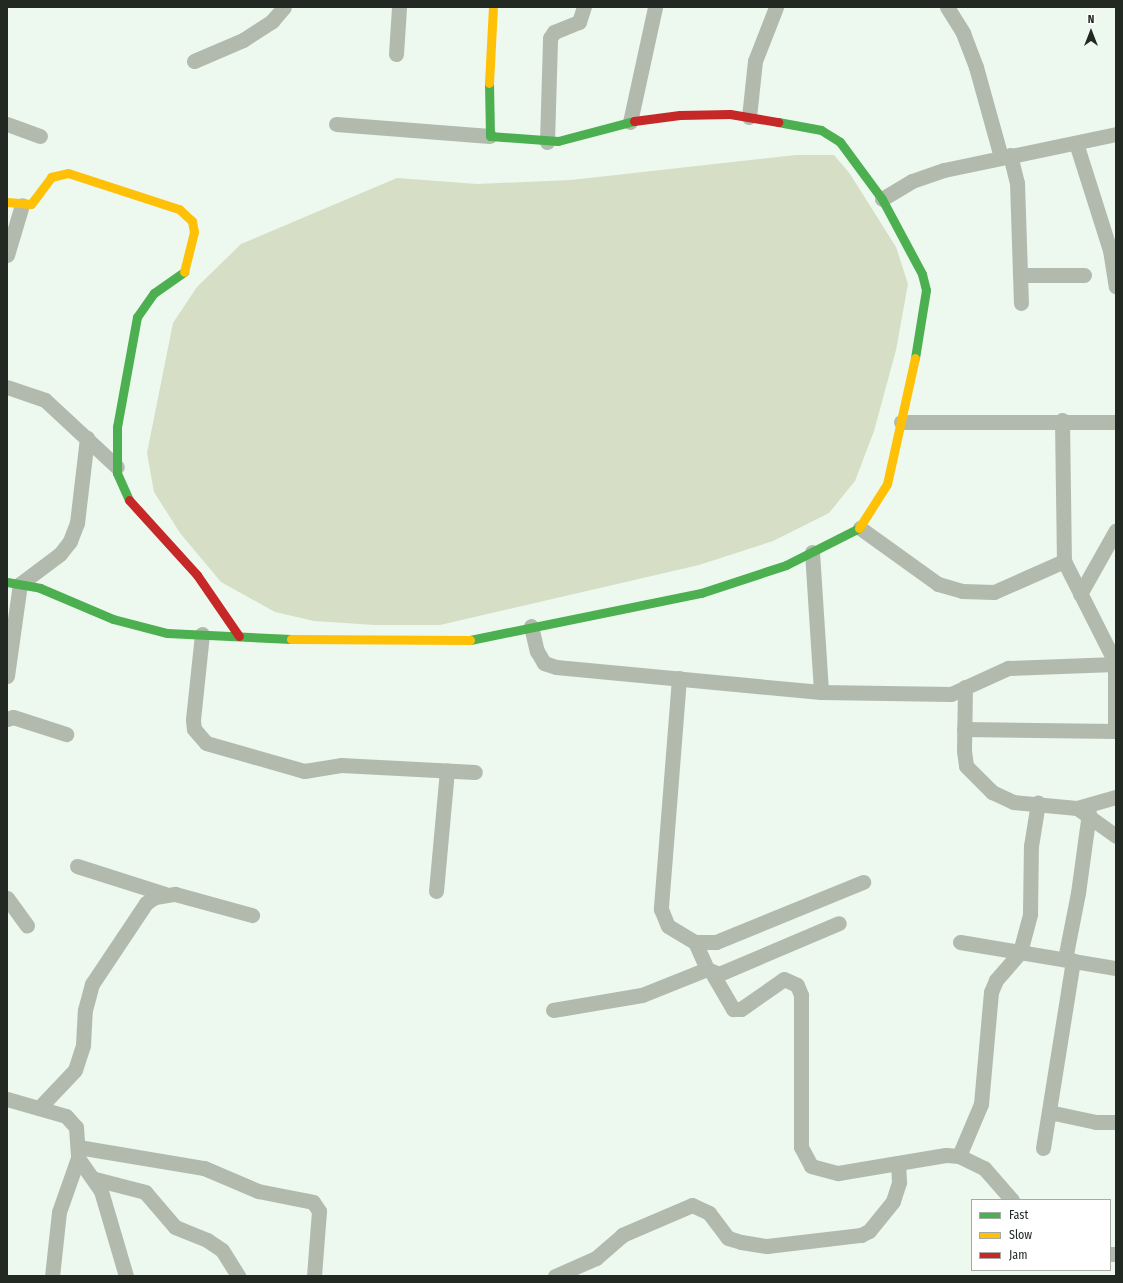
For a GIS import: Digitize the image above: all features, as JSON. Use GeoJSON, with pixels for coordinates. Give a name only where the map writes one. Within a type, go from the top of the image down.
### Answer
{"type":"FeatureCollection","features":[{"type":"Feature","properties":{"kind":"street"},"geometry":{"type":"LineString","coordinates":[[194,61],[243,40],[272,21],[284,7]]}},
{"type":"Feature","properties":{"kind":"street"},"geometry":{"type":"LineString","coordinates":[[396,54],[399,7]]}},
{"type":"Feature","properties":{"kind":"street"},"geometry":{"type":"LineString","coordinates":[[490,136],[487,120],[493,7]]}},
{"type":"Feature","properties":{"kind":"street"},"geometry":{"type":"LineString","coordinates":[[548,142],[550,38],[554,32],[579,22],[584,7]]}},
{"type":"Feature","properties":{"kind":"street"},"geometry":{"type":"LineString","coordinates":[[630,122],[655,7]]}},
{"type":"Feature","properties":{"kind":"street"},"geometry":{"type":"LineString","coordinates":[[749,117],[755,61],[776,7]]}},
{"type":"Feature","properties":{"kind":"street"},"geometry":{"type":"LineString","coordinates":[[947,7],[963,33],[1006,156],[1017,182],[1021,303]]}},
{"type":"Feature","properties":{"kind":"street"},"geometry":{"type":"LineString","coordinates":[[14,583],[40,588],[113,619],[141,627],[202,634],[239,636],[424,643],[466,641],[531,626],[701,593],[786,565],[860,528],[887,484],[926,306],[926,290],[922,274],[882,199],[855,161],[831,135],[780,121],[710,114],[630,122],[548,142],[336,124]]}},
{"type":"Feature","properties":{"kind":"street"},"geometry":{"type":"LineString","coordinates":[[7,124],[40,136]]}},
{"type":"Feature","properties":{"kind":"street"},"geometry":{"type":"LineString","coordinates":[[882,199],[912,181],[1006,156],[1116,134]]}},
{"type":"Feature","properties":{"kind":"street"},"geometry":{"type":"LineString","coordinates":[[1076,142],[1110,250],[1116,287]]}},
{"type":"Feature","properties":{"kind":"street"},"geometry":{"type":"LineString","coordinates":[[7,202],[22,205],[39,197],[50,177],[68,173],[179,209],[192,221],[194,232],[183,275],[154,293],[137,317],[117,427],[117,467],[131,505],[197,575],[239,636]]}},
{"type":"Feature","properties":{"kind":"street"},"geometry":{"type":"LineString","coordinates":[[7,255],[22,205]]}},
{"type":"Feature","properties":{"kind":"street"},"geometry":{"type":"LineString","coordinates":[[1020,275],[1084,275]]}},
{"type":"Feature","properties":{"kind":"street"},"geometry":{"type":"LineString","coordinates":[[7,387],[45,400],[117,467]]}},
{"type":"Feature","properties":{"kind":"street"},"geometry":{"type":"LineString","coordinates":[[901,422],[1062,420],[1116,422]]}},
{"type":"Feature","properties":{"kind":"street"},"geometry":{"type":"LineString","coordinates":[[964,729],[1115,731],[1115,664],[1064,561],[1062,420]]}},
{"type":"Feature","properties":{"kind":"street"},"geometry":{"type":"LineString","coordinates":[[14,583],[60,554],[70,541],[76,523],[87,438]]}},
{"type":"Feature","properties":{"kind":"street"},"geometry":{"type":"LineString","coordinates":[[860,528],[938,584],[962,591],[994,592],[1064,561]]}},
{"type":"Feature","properties":{"kind":"street"},"geometry":{"type":"LineString","coordinates":[[1080,594],[1116,530]]}},
{"type":"Feature","properties":{"kind":"street"},"geometry":{"type":"LineString","coordinates":[[812,552],[821,692]]}},
{"type":"Feature","properties":{"kind":"street"},"geometry":{"type":"LineString","coordinates":[[7,676],[14,583]]}},
{"type":"Feature","properties":{"kind":"street"},"geometry":{"type":"LineString","coordinates":[[531,626],[536,651],[544,663],[556,667],[821,692],[951,694],[1008,668],[1115,664]]}},
{"type":"Feature","properties":{"kind":"street"},"geometry":{"type":"LineString","coordinates":[[202,634],[193,720],[194,729],[206,743],[299,771],[341,765],[474,772]]}},
{"type":"Feature","properties":{"kind":"street"},"geometry":{"type":"LineString","coordinates":[[680,678],[661,909],[668,926],[695,942],[716,942],[863,882]]}},
{"type":"Feature","properties":{"kind":"street"},"geometry":{"type":"LineString","coordinates":[[965,687],[964,729],[966,766],[976,776],[1004,799],[1083,810],[1116,836]]}},
{"type":"Feature","properties":{"kind":"street"},"geometry":{"type":"LineString","coordinates":[[7,719],[13,717],[66,734]]}},
{"type":"Feature","properties":{"kind":"street"},"geometry":{"type":"LineString","coordinates":[[436,891],[447,770]]}},
{"type":"Feature","properties":{"kind":"street"},"geometry":{"type":"LineString","coordinates":[[1083,810],[1116,797]]}},
{"type":"Feature","properties":{"kind":"street"},"geometry":{"type":"LineString","coordinates":[[959,1156],[981,1104],[991,992],[996,980],[1020,952],[1030,914],[1031,846],[1038,803]]}},
{"type":"Feature","properties":{"kind":"street"},"geometry":{"type":"LineString","coordinates":[[1043,1148],[1078,893],[1083,810]]}},
{"type":"Feature","properties":{"kind":"street"},"geometry":{"type":"LineString","coordinates":[[77,866],[165,894],[252,914]]}},
{"type":"Feature","properties":{"kind":"street"},"geometry":{"type":"LineString","coordinates":[[39,1108],[80,1060],[87,996],[92,984],[146,903],[165,894]]}},
{"type":"Feature","properties":{"kind":"street"},"geometry":{"type":"LineString","coordinates":[[7,898],[27,926]]}},
{"type":"Feature","properties":{"kind":"street"},"geometry":{"type":"LineString","coordinates":[[553,1010],[642,995],[709,971],[719,974],[839,923]]}},
{"type":"Feature","properties":{"kind":"street"},"geometry":{"type":"LineString","coordinates":[[695,942],[709,971],[734,1009],[747,1006],[784,979],[797,985],[801,995],[801,1147],[811,1166],[838,1173],[898,1163],[959,1156],[984,1168],[1011,1199]]}},
{"type":"Feature","properties":{"kind":"street"},"geometry":{"type":"LineString","coordinates":[[960,942],[1116,968]]}},
{"type":"Feature","properties":{"kind":"street"},"geometry":{"type":"LineString","coordinates":[[7,1099],[66,1116],[76,1127],[78,1153],[59,1212],[52,1276]]}},
{"type":"Feature","properties":{"kind":"street"},"geometry":{"type":"LineString","coordinates":[[1049,1112],[1096,1122],[1114,1123]]}},
{"type":"Feature","properties":{"kind":"street"},"geometry":{"type":"LineString","coordinates":[[78,1153],[94,1179],[108,1209],[126,1276]]}},
{"type":"Feature","properties":{"kind":"street"},"geometry":{"type":"LineString","coordinates":[[78,1153],[204,1168],[258,1191],[313,1202],[319,1211],[314,1276]]}},
{"type":"Feature","properties":{"kind":"street"},"geometry":{"type":"LineString","coordinates":[[555,1276],[596,1258],[622,1235],[692,1205],[709,1213],[728,1238],[742,1242],[767,1246],[861,1235],[869,1231],[893,1200],[899,1182],[898,1163]]}},
{"type":"Feature","properties":{"kind":"street"},"geometry":{"type":"LineString","coordinates":[[94,1179],[145,1192],[174,1227],[207,1240],[222,1250],[238,1276]]}},
{"type":"Feature","properties":{"kind":"green space"},"geometry":{"type":"Polygon","coordinates":[[[796,155],[834,155],[850,174],[896,247],[908,284],[896,350],[874,431],[855,481],[829,513],[773,541],[699,565],[440,625],[375,625],[314,621],[275,612],[221,582],[180,533],[154,492],[147,453],[173,323],[197,287],[241,244],[397,178],[477,184],[571,180],[796,155]]]}},
{"type":"Feature","properties":{"kind":"traffic: fast"},"geometry":{"type":"LineString","coordinates":[[489,83],[490,136],[558,141],[634,121]]}},
{"type":"Feature","properties":{"kind":"traffic: fast"},"geometry":{"type":"LineString","coordinates":[[778,122],[821,130],[840,142],[882,199],[922,274],[926,290],[915,358]]}},
{"type":"Feature","properties":{"kind":"traffic: fast"},"geometry":{"type":"LineString","coordinates":[[129,500],[117,473],[117,427],[137,317],[154,293],[184,272]]}},
{"type":"Feature","properties":{"kind":"traffic: fast"},"geometry":{"type":"LineString","coordinates":[[470,640],[701,593],[786,565],[859,528]]}},
{"type":"Feature","properties":{"kind":"traffic: fast"},"geometry":{"type":"LineString","coordinates":[[7,582],[40,588],[113,619],[167,633],[291,639]]}},
{"type":"Feature","properties":{"kind":"traffic: slow"},"geometry":{"type":"LineString","coordinates":[[489,83],[493,7]]}},
{"type":"Feature","properties":{"kind":"traffic: slow"},"geometry":{"type":"LineString","coordinates":[[7,202],[31,204],[51,177],[68,173],[179,209],[192,221],[194,232],[184,272]]}},
{"type":"Feature","properties":{"kind":"traffic: slow"},"geometry":{"type":"LineString","coordinates":[[859,528],[887,484],[915,358]]}},
{"type":"Feature","properties":{"kind":"traffic: slow"},"geometry":{"type":"LineString","coordinates":[[291,639],[470,640]]}},
{"type":"Feature","properties":{"kind":"traffic: jam"},"geometry":{"type":"LineString","coordinates":[[634,121],[680,115],[730,114],[778,122]]}},
{"type":"Feature","properties":{"kind":"traffic: jam"},"geometry":{"type":"LineString","coordinates":[[129,500],[197,575],[239,636]]}}]}
